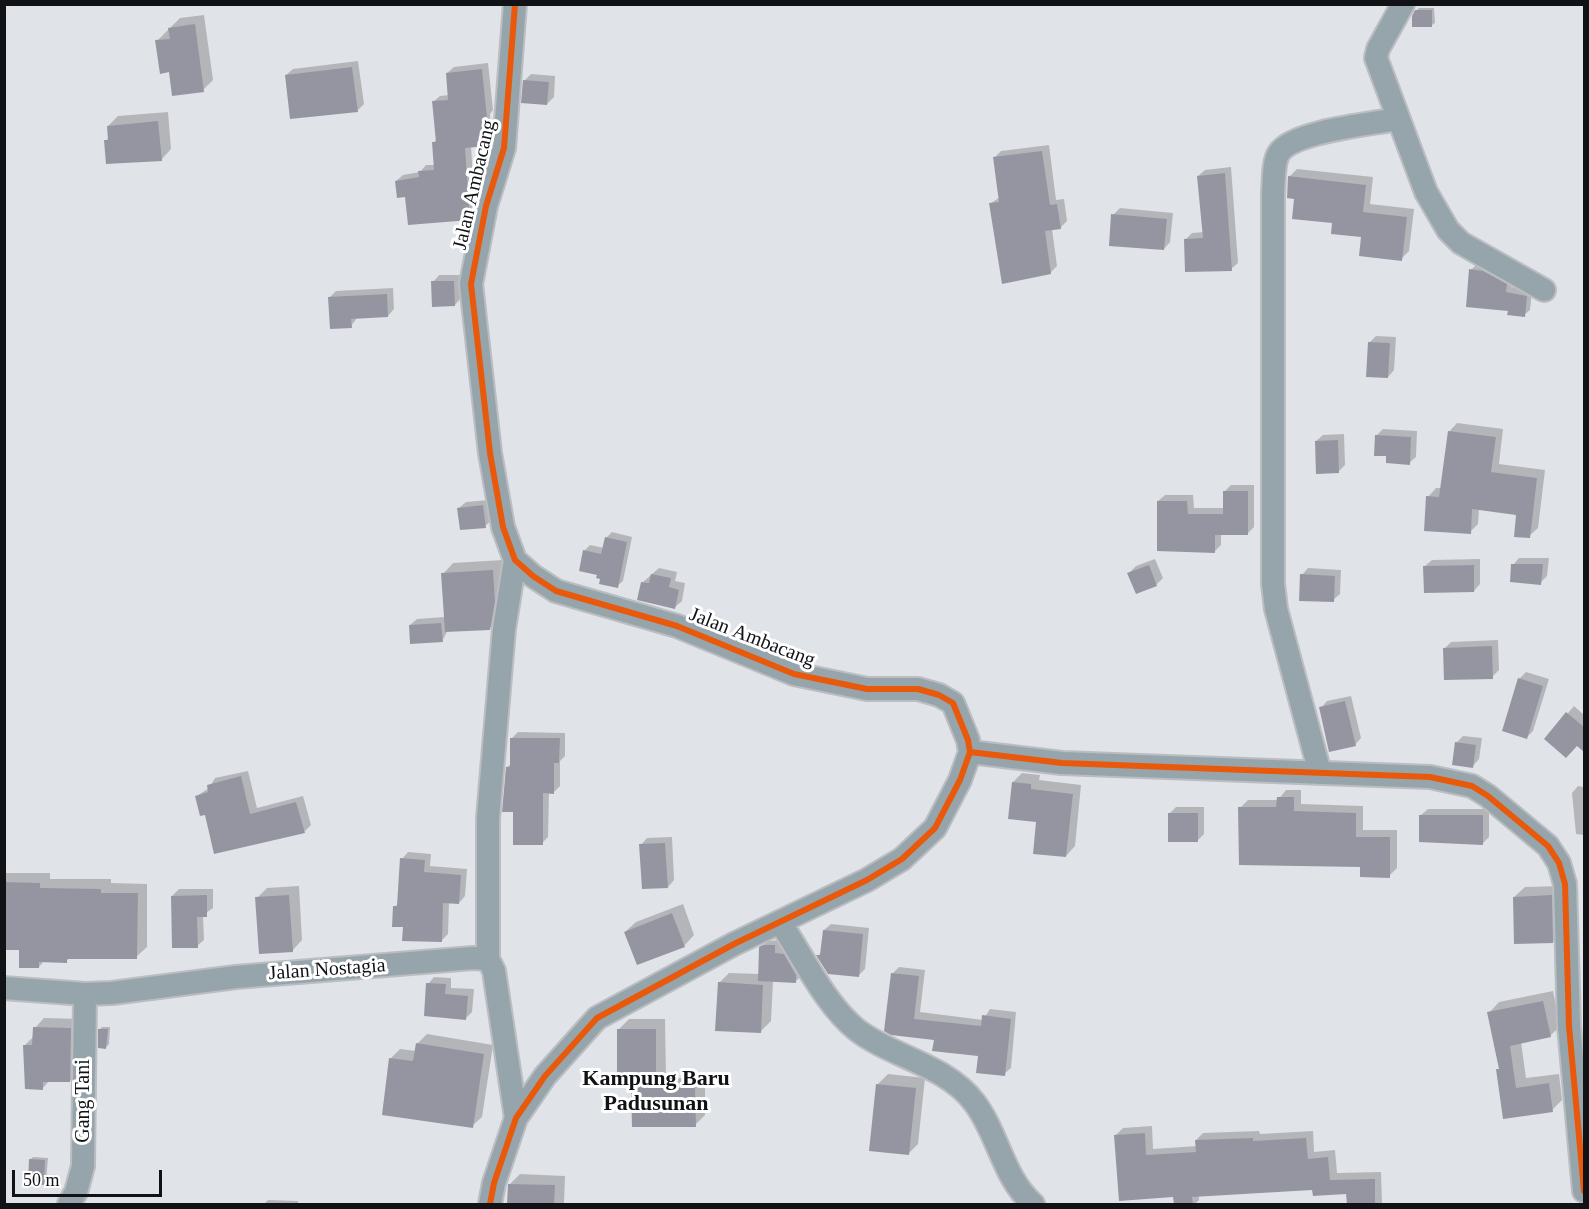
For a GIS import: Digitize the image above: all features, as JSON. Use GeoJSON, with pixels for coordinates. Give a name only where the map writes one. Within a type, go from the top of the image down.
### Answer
{"type":"FeatureCollection","features":[{"type":"Feature","properties":{"kind":"street","name":"Jalan Ambacang"},"geometry":{"type":"LineString","coordinates":[[515,4],[504,148],[486,206],[471,284],[490,453],[503,527],[515,560],[533,576],[556,591],[677,626],[794,674],[867,689],[918,688],[939,695],[953,703],[965,730],[970,752]]}},
{"type":"Feature","properties":{"kind":"street"},"geometry":{"type":"LineString","coordinates":[[1403,4],[1378,49],[1376,58],[1426,192],[1448,230],[1461,243],[1544,290]]}},
{"type":"Feature","properties":{"kind":"street"},"geometry":{"type":"LineString","coordinates":[[1320,773],[1276,609],[1273,584],[1273,194],[1278,155],[1284,146],[1300,138],[1398,119]]}},
{"type":"Feature","properties":{"kind":"street"},"geometry":{"type":"LineString","coordinates":[[515,560],[504,629],[488,818],[488,959],[494,971],[516,1118]]}},
{"type":"Feature","properties":{"kind":"street"},"geometry":{"type":"LineString","coordinates":[[490,1204],[494,1184],[516,1118],[545,1076],[597,1018],[780,922],[867,880],[902,858],[935,828],[946,810],[970,752],[1062,763],[1430,777],[1472,786],[1548,846],[1559,863],[1565,884],[1569,1026],[1584,1191]]}},
{"type":"Feature","properties":{"kind":"street"},"geometry":{"type":"LineString","coordinates":[[780,922],[840,1014],[875,1042],[958,1087],[974,1102],[1002,1153],[1017,1187],[1033,1204]]}},
{"type":"Feature","properties":{"kind":"street","name":"Jalan Nostagia"},"geometry":{"type":"LineString","coordinates":[[4,988],[85,994],[134,991],[258,975],[473,958],[488,959]]}},
{"type":"Feature","properties":{"kind":"street","name":"Gang Tani"},"geometry":{"type":"LineString","coordinates":[[69,1204],[76,1192],[83,1166],[85,994]]}},
{"type":"Feature","properties":{"kind":"building"},"geometry":{"type":"Polygon","coordinates":[[[1415,10],[1432,10],[1432,27],[1412,27],[1412,16],[1415,10]]]}},
{"type":"Feature","properties":{"kind":"building"},"geometry":{"type":"Polygon","coordinates":[[[195,24],[204,92],[172,96],[169,72],[160,74],[155,40],[170,39],[168,28],[195,24]]]}},
{"type":"Feature","properties":{"kind":"building"},"geometry":{"type":"Polygon","coordinates":[[[352,67],[358,112],[290,119],[285,75],[352,67]]]}},
{"type":"Feature","properties":{"kind":"building"},"geometry":{"type":"Polygon","coordinates":[[[482,69],[487,118],[484,118],[486,146],[465,148],[470,220],[408,225],[405,197],[397,198],[395,181],[419,177],[418,171],[434,170],[432,142],[436,142],[432,101],[448,100],[446,73],[482,69]]]}},
{"type":"Feature","properties":{"kind":"building"},"geometry":{"type":"Polygon","coordinates":[[[523,80],[549,82],[547,105],[521,103],[523,80]]]}},
{"type":"Feature","properties":{"kind":"building"},"geometry":{"type":"Polygon","coordinates":[[[158,121],[162,161],[106,164],[104,140],[108,140],[107,126],[158,121]]]}},
{"type":"Feature","properties":{"kind":"building"},"geometry":{"type":"Polygon","coordinates":[[[1042,151],[1050,205],[1057,204],[1061,229],[1045,231],[1051,274],[1002,284],[989,203],[999,202],[993,157],[1042,151]]]}},
{"type":"Feature","properties":{"kind":"building"},"geometry":{"type":"Polygon","coordinates":[[[1225,173],[1232,271],[1185,272],[1184,239],[1203,238],[1197,176],[1225,173]]]}},
{"type":"Feature","properties":{"kind":"building"},"geometry":{"type":"Polygon","coordinates":[[[1288,176],[1366,185],[1363,212],[1407,217],[1402,261],[1359,256],[1361,237],[1331,234],[1332,223],[1292,219],[1294,199],[1287,198],[1288,176]]]}},
{"type":"Feature","properties":{"kind":"building"},"geometry":{"type":"Polygon","coordinates":[[[1111,214],[1167,219],[1164,250],[1109,246],[1111,214]]]}},
{"type":"Feature","properties":{"kind":"building"},"geometry":{"type":"Polygon","coordinates":[[[1469,269],[1483,271],[1507,284],[1506,292],[1527,296],[1525,317],[1507,315],[1508,311],[1466,307],[1469,269]]]}},
{"type":"Feature","properties":{"kind":"building"},"geometry":{"type":"Polygon","coordinates":[[[431,281],[454,281],[455,306],[432,307],[431,281]]]}},
{"type":"Feature","properties":{"kind":"building"},"geometry":{"type":"Polygon","coordinates":[[[387,294],[388,317],[351,319],[352,328],[330,329],[328,297],[387,294]]]}},
{"type":"Feature","properties":{"kind":"building"},"geometry":{"type":"Polygon","coordinates":[[[1368,342],[1390,343],[1388,378],[1366,377],[1368,342]]]}},
{"type":"Feature","properties":{"kind":"building"},"geometry":{"type":"Polygon","coordinates":[[[1448,431],[1496,437],[1491,472],[1537,478],[1530,538],[1514,537],[1516,515],[1472,509],[1471,534],[1424,531],[1426,496],[1439,497],[1448,431]]]}},
{"type":"Feature","properties":{"kind":"building"},"geometry":{"type":"Polygon","coordinates":[[[1375,435],[1411,437],[1410,465],[1386,463],[1386,456],[1374,456],[1375,435]]]}},
{"type":"Feature","properties":{"kind":"building"},"geometry":{"type":"Polygon","coordinates":[[[1338,440],[1339,473],[1316,474],[1315,441],[1338,440]]]}},
{"type":"Feature","properties":{"kind":"building"},"geometry":{"type":"Polygon","coordinates":[[[1223,491],[1248,491],[1248,535],[1215,535],[1215,553],[1157,551],[1157,501],[1187,501],[1188,514],[1223,514],[1223,491]]]}},
{"type":"Feature","properties":{"kind":"building"},"geometry":{"type":"Polygon","coordinates":[[[483,505],[486,528],[460,530],[457,508],[483,505]]]}},
{"type":"Feature","properties":{"kind":"building"},"geometry":{"type":"Polygon","coordinates":[[[605,537],[627,542],[618,588],[599,584],[600,579],[596,578],[597,575],[579,571],[583,550],[601,554],[605,537]]]}},
{"type":"Feature","properties":{"kind":"building"},"geometry":{"type":"Polygon","coordinates":[[[1511,564],[1543,564],[1541,585],[1510,582],[1511,564]]]}},
{"type":"Feature","properties":{"kind":"building"},"geometry":{"type":"Polygon","coordinates":[[[1149,565],[1157,586],[1136,594],[1127,573],[1149,565]]]}},
{"type":"Feature","properties":{"kind":"building"},"geometry":{"type":"Polygon","coordinates":[[[1474,565],[1474,592],[1424,593],[1423,566],[1474,565]]]}},
{"type":"Feature","properties":{"kind":"building"},"geometry":{"type":"Polygon","coordinates":[[[493,570],[495,602],[490,630],[445,632],[441,573],[493,570]]]}},
{"type":"Feature","properties":{"kind":"building"},"geometry":{"type":"Polygon","coordinates":[[[651,574],[671,578],[669,587],[679,590],[675,609],[637,600],[641,582],[649,583],[651,574]]]}},
{"type":"Feature","properties":{"kind":"building"},"geometry":{"type":"Polygon","coordinates":[[[1300,574],[1335,576],[1334,602],[1299,601],[1300,574]]]}},
{"type":"Feature","properties":{"kind":"building"},"geometry":{"type":"Polygon","coordinates":[[[441,623],[443,642],[410,644],[409,625],[441,623]]]}},
{"type":"Feature","properties":{"kind":"building"},"geometry":{"type":"Polygon","coordinates":[[[1492,646],[1493,679],[1444,680],[1443,648],[1492,646]]]}},
{"type":"Feature","properties":{"kind":"building"},"geometry":{"type":"Polygon","coordinates":[[[1518,678],[1543,686],[1527,739],[1502,731],[1518,678]]]}},
{"type":"Feature","properties":{"kind":"building"},"geometry":{"type":"Polygon","coordinates":[[[1345,701],[1356,746],[1329,752],[1319,707],[1345,701]]]}},
{"type":"Feature","properties":{"kind":"building"},"geometry":{"type":"Polygon","coordinates":[[[1566,712],[1584,727],[1584,752],[1577,746],[1566,758],[1544,739],[1566,712]]]}},
{"type":"Feature","properties":{"kind":"building"},"geometry":{"type":"Polygon","coordinates":[[[510,738],[560,738],[559,763],[554,763],[554,794],[543,793],[543,845],[513,845],[513,812],[502,812],[506,767],[510,767],[510,738]]]}},
{"type":"Feature","properties":{"kind":"building"},"geometry":{"type":"Polygon","coordinates":[[[1455,742],[1476,745],[1473,768],[1452,765],[1455,742]]]}},
{"type":"Feature","properties":{"kind":"building"},"geometry":{"type":"Polygon","coordinates":[[[241,776],[250,814],[296,802],[305,833],[214,854],[205,815],[200,816],[195,796],[208,792],[207,785],[241,776]]]}},
{"type":"Feature","properties":{"kind":"building"},"geometry":{"type":"Polygon","coordinates":[[[1012,782],[1031,784],[1031,789],[1073,794],[1066,857],[1033,854],[1036,822],[1008,819],[1012,782]]]}},
{"type":"Feature","properties":{"kind":"building"},"geometry":{"type":"Polygon","coordinates":[[[1277,797],[1294,797],[1294,811],[1356,813],[1356,837],[1390,837],[1390,878],[1360,877],[1360,867],[1239,865],[1238,807],[1276,807],[1277,797]]]}},
{"type":"Feature","properties":{"kind":"building"},"geometry":{"type":"Polygon","coordinates":[[[1168,813],[1198,813],[1198,842],[1168,842],[1168,813]]]}},
{"type":"Feature","properties":{"kind":"building"},"geometry":{"type":"Polygon","coordinates":[[[1419,815],[1483,815],[1483,845],[1419,842],[1419,815]]]}},
{"type":"Feature","properties":{"kind":"building"},"geometry":{"type":"Polygon","coordinates":[[[665,843],[668,888],[642,889],[639,844],[665,843]]]}},
{"type":"Feature","properties":{"kind":"building"},"geometry":{"type":"Polygon","coordinates":[[[400,858],[425,860],[424,872],[461,875],[459,904],[443,903],[442,942],[402,941],[403,927],[392,927],[393,906],[397,906],[400,858]]]}},
{"type":"Feature","properties":{"kind":"building"},"geometry":{"type":"Polygon","coordinates":[[[4,882],[40,883],[40,888],[101,889],[101,893],[138,893],[137,959],[67,959],[67,963],[39,962],[39,968],[19,968],[19,950],[4,950],[4,882]]]}},
{"type":"Feature","properties":{"kind":"building"},"geometry":{"type":"Polygon","coordinates":[[[207,895],[207,917],[197,917],[198,948],[172,948],[171,896],[207,895]]]}},
{"type":"Feature","properties":{"kind":"building"},"geometry":{"type":"Polygon","coordinates":[[[289,895],[293,952],[259,954],[255,897],[289,895]]]}},
{"type":"Feature","properties":{"kind":"building"},"geometry":{"type":"Polygon","coordinates":[[[1552,895],[1553,943],[1514,944],[1513,897],[1552,895]]]}},
{"type":"Feature","properties":{"kind":"building"},"geometry":{"type":"Polygon","coordinates":[[[672,913],[685,947],[637,965],[624,932],[672,913]]]}},
{"type":"Feature","properties":{"kind":"building"},"geometry":{"type":"Polygon","coordinates":[[[823,930],[863,934],[859,977],[828,974],[816,955],[820,955],[823,930]]]}},
{"type":"Feature","properties":{"kind":"building"},"geometry":{"type":"Polygon","coordinates":[[[775,945],[775,953],[784,954],[796,975],[796,983],[758,981],[759,947],[775,945]]]}},
{"type":"Feature","properties":{"kind":"building"},"geometry":{"type":"Polygon","coordinates":[[[891,973],[919,976],[914,1019],[981,1026],[982,1015],[1011,1019],[1005,1076],[976,1073],[978,1056],[932,1051],[934,1040],[891,1035],[884,1031],[891,973]]]}},
{"type":"Feature","properties":{"kind":"building"},"geometry":{"type":"Polygon","coordinates":[[[718,982],[763,985],[761,1033],[715,1031],[718,982]]]}},
{"type":"Feature","properties":{"kind":"building"},"geometry":{"type":"Polygon","coordinates":[[[426,983],[446,984],[445,994],[468,996],[466,1020],[424,1016],[426,983]]]}},
{"type":"Feature","properties":{"kind":"building"},"geometry":{"type":"Polygon","coordinates":[[[1543,1001],[1551,1037],[1510,1046],[1516,1088],[1549,1083],[1553,1112],[1503,1119],[1496,1069],[1499,1069],[1487,1012],[1543,1001]]]}},
{"type":"Feature","properties":{"kind":"building"},"geometry":{"type":"Polygon","coordinates":[[[33,1027],[71,1028],[70,1082],[43,1082],[43,1090],[25,1089],[23,1045],[32,1045],[33,1027]]]}},
{"type":"Feature","properties":{"kind":"building"},"geometry":{"type":"Polygon","coordinates":[[[98,1029],[108,1029],[106,1049],[98,1048],[98,1029]]]}},
{"type":"Feature","properties":{"kind":"building"},"geometry":{"type":"Polygon","coordinates":[[[617,1029],[656,1029],[656,1088],[695,1088],[696,1127],[632,1127],[631,1087],[617,1087],[617,1029]]]}},
{"type":"Feature","properties":{"kind":"building"},"geometry":{"type":"Polygon","coordinates":[[[416,1043],[484,1054],[473,1128],[382,1115],[389,1058],[413,1061],[416,1043]]]}},
{"type":"Feature","properties":{"kind":"building"},"geometry":{"type":"Polygon","coordinates":[[[876,1084],[916,1088],[909,1155],[869,1151],[876,1084]]]}},
{"type":"Feature","properties":{"kind":"building"},"geometry":{"type":"Polygon","coordinates":[[[1145,1133],[1146,1155],[1196,1152],[1195,1140],[1253,1138],[1253,1141],[1306,1138],[1308,1159],[1328,1157],[1330,1180],[1375,1179],[1375,1204],[1347,1204],[1346,1194],[1313,1196],[1312,1190],[1192,1197],[1193,1204],[1174,1204],[1173,1197],[1119,1201],[1114,1135],[1145,1133]]]}},
{"type":"Feature","properties":{"kind":"building"},"geometry":{"type":"Polygon","coordinates":[[[29,1159],[45,1160],[44,1185],[28,1184],[29,1159]]]}},
{"type":"Feature","properties":{"kind":"building"},"geometry":{"type":"Polygon","coordinates":[[[508,1184],[555,1185],[554,1204],[507,1204],[508,1184]]]}},
{"type":"Feature","properties":{"kind":"cycle path"},"geometry":{"type":"LineString","coordinates":[[490,1204],[494,1183],[516,1118],[545,1076],[597,1018],[734,944],[867,880],[902,859],[935,828],[960,780],[970,752],[968,740],[953,703],[939,695],[918,689],[867,689],[794,674],[677,626],[556,591],[533,576],[515,560],[503,527],[490,453],[471,284],[486,206],[504,148],[515,4]]}},
{"type":"Feature","properties":{"kind":"cycle path"},"geometry":{"type":"LineString","coordinates":[[970,752],[1062,763],[1430,777],[1472,786],[1488,796],[1548,846],[1559,863],[1565,884],[1569,1026],[1584,1191]]}},
{"type":"Feature","properties":{"kind":"district","name":"Kampung Baru Padusunan"},"geometry":{"type":"Point","coordinates":[656,1092]}}]}
